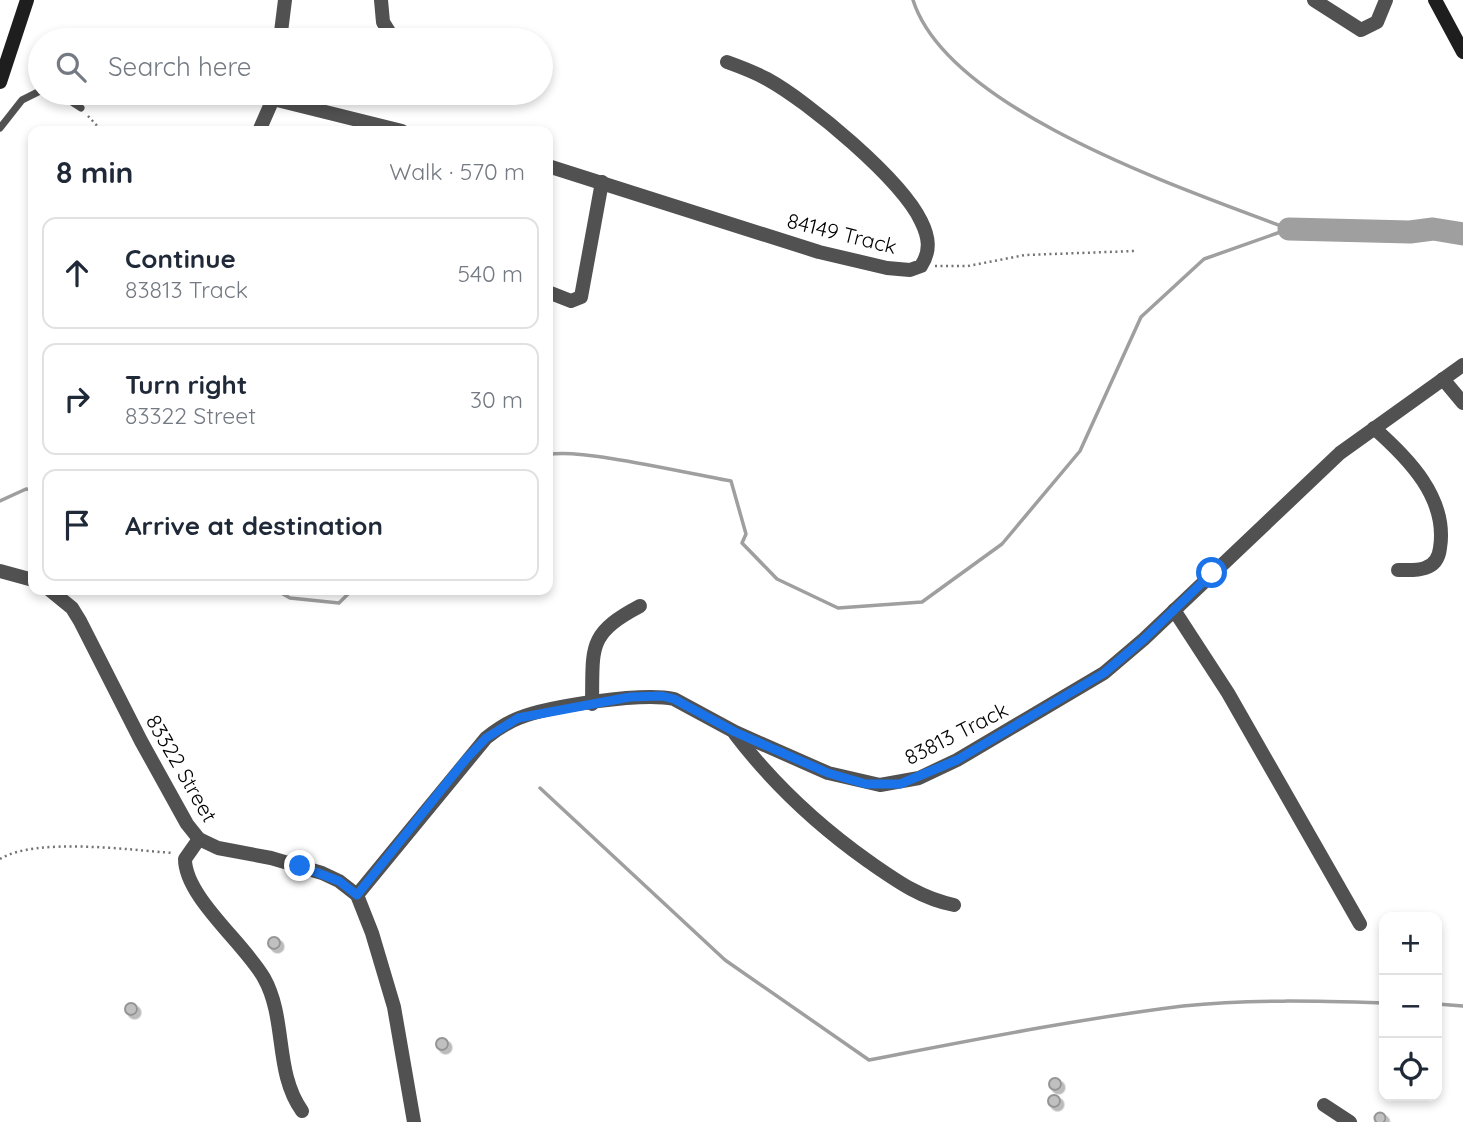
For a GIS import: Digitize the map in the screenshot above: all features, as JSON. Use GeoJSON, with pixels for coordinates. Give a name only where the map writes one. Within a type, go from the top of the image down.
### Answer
{"type":"FeatureCollection","features":[{"type":"Feature","properties":{"kind":"street"},"geometry":{"type":"LineString","coordinates":[[0,82],[27,0]]}},
{"type":"Feature","properties":{"kind":"street"},"geometry":{"type":"LineString","coordinates":[[281,28],[285,0]]}},
{"type":"Feature","properties":{"kind":"street"},"geometry":{"type":"LineString","coordinates":[[381,0],[383,22],[387,28]]}},
{"type":"Feature","properties":{"kind":"street"},"geometry":{"type":"LineString","coordinates":[[1317,1],[1361,30],[1377,22],[1386,0]]}},
{"type":"Feature","properties":{"kind":"street"},"geometry":{"type":"LineString","coordinates":[[1434,0],[1463,52]]}},
{"type":"Feature","properties":{"kind":"street"},"geometry":{"type":"LineString","coordinates":[[727,62],[767,79],[800,101],[902,194],[920,219],[927,239],[928,253],[921,266]]}},
{"type":"Feature","properties":{"kind":"street"},"geometry":{"type":"LineString","coordinates":[[260,126],[269,105]]}},
{"type":"Feature","properties":{"kind":"street"},"geometry":{"type":"LineString","coordinates":[[306,105],[383,126]]}},
{"type":"Feature","properties":{"kind":"street","name":"84149 Track"},"geometry":{"type":"LineString","coordinates":[[553,167],[819,252],[887,268],[910,270],[921,266]]}},
{"type":"Feature","properties":{"kind":"street"},"geometry":{"type":"LineString","coordinates":[[553,294],[571,301],[581,297],[602,182]]}},
{"type":"Feature","properties":{"kind":"street","name":"83813 Track"},"geometry":{"type":"LineString","coordinates":[[357,895],[486,738],[518,718],[592,704],[662,696],[674,699],[735,732],[850,780],[880,785],[900,784],[957,760],[1075,691],[1125,656],[1288,499],[1374,428],[1463,365]]}},
{"type":"Feature","properties":{"kind":"street"},"geometry":{"type":"LineString","coordinates":[[1443,379],[1463,403]]}},
{"type":"Feature","properties":{"kind":"street"},"geometry":{"type":"LineString","coordinates":[[1374,428],[1411,464],[1426,487],[1440,517],[1441,543],[1437,560],[1425,568],[1398,570]]}},
{"type":"Feature","properties":{"kind":"street"},"geometry":{"type":"LineString","coordinates":[[0,571],[28,579]]}},
{"type":"Feature","properties":{"kind":"street","name":"83322 Street"},"geometry":{"type":"LineString","coordinates":[[56,595],[72,608],[80,621],[141,741],[199,839],[218,848],[271,858],[322,873],[339,881],[357,895]]}},
{"type":"Feature","properties":{"kind":"street"},"geometry":{"type":"LineString","coordinates":[[592,704],[593,660],[599,636],[607,625],[640,606]]}},
{"type":"Feature","properties":{"kind":"street"},"geometry":{"type":"LineString","coordinates":[[1174,610],[1286,792],[1360,924]]}},
{"type":"Feature","properties":{"kind":"street"},"geometry":{"type":"LineString","coordinates":[[735,732],[778,788],[822,827],[914,892],[954,905]]}},
{"type":"Feature","properties":{"kind":"street"},"geometry":{"type":"LineString","coordinates":[[199,839],[187,854],[185,864],[198,891],[265,980],[274,1006],[284,1070],[295,1101],[302,1111]]}},
{"type":"Feature","properties":{"kind":"street"},"geometry":{"type":"LineString","coordinates":[[357,895],[372,933],[394,1007],[414,1122]]}},
{"type":"Feature","properties":{"kind":"street"},"geometry":{"type":"LineString","coordinates":[[1324,1105],[1350,1122]]}},
{"type":"Feature","properties":{"kind":"lane"},"geometry":{"type":"LineString","coordinates":[[0,128],[22,100],[28,97]]}},
{"type":"Feature","properties":{"kind":"lane"},"geometry":{"type":"LineString","coordinates":[[76,105],[81,108]]}},
{"type":"Feature","properties":{"kind":"path"},"geometry":{"type":"LineString","coordinates":[[81,108],[97,126]]}},
{"type":"Feature","properties":{"kind":"path","name":"84149 Track"},"geometry":{"type":"LineString","coordinates":[[921,266],[968,266],[1025,255],[1135,251]]}},
{"type":"Feature","properties":{"kind":"path"},"geometry":{"type":"LineString","coordinates":[[0,859],[7,855],[45,848],[187,854]]}},
{"type":"Feature","properties":{"kind":"building"},"geometry":{"type":"Polygon","coordinates":[[[274,937],[280,943],[274,949],[268,943],[274,937]]]}},
{"type":"Feature","properties":{"kind":"building"},"geometry":{"type":"Polygon","coordinates":[[[131,1003],[137,1009],[131,1015],[125,1009],[131,1003]]]}},
{"type":"Feature","properties":{"kind":"building"},"geometry":{"type":"Polygon","coordinates":[[[442,1038],[448,1044],[442,1050],[436,1044],[442,1038]]]}},
{"type":"Feature","properties":{"kind":"building"},"geometry":{"type":"Polygon","coordinates":[[[1055,1078],[1061,1084],[1055,1090],[1049,1084],[1055,1078]]]}},
{"type":"Feature","properties":{"kind":"building"},"geometry":{"type":"Polygon","coordinates":[[[1054,1095],[1060,1101],[1054,1107],[1048,1101],[1054,1095]]]}},
{"type":"Feature","properties":{"kind":"building"},"geometry":{"type":"Polygon","coordinates":[[[1376,1114],[1384,1114],[1384,1122],[1376,1122],[1376,1114]]]}},
{"type":"Feature","properties":{"kind":"waterway"},"geometry":{"type":"LineString","coordinates":[[913,0],[935,40],[972,77],[1020,111],[1076,142],[1134,169],[1289,229]]}},
{"type":"Feature","properties":{"kind":"waterway"},"geometry":{"type":"LineString","coordinates":[[553,455],[609,458],[731,481],[746,534],[742,543],[777,579],[838,608],[922,602],[1002,544],[1080,451],[1141,317],[1204,259],[1289,229]]}},
{"type":"Feature","properties":{"kind":"waterway"},"geometry":{"type":"LineString","coordinates":[[1289,229],[1410,232],[1433,229],[1463,234]]}},
{"type":"Feature","properties":{"kind":"waterway"},"geometry":{"type":"LineString","coordinates":[[0,501],[28,489]]}},
{"type":"Feature","properties":{"kind":"waterway"},"geometry":{"type":"LineString","coordinates":[[285,595],[290,598],[339,603],[347,595]]}},
{"type":"Feature","properties":{"kind":"waterway"},"geometry":{"type":"LineString","coordinates":[[540,788],[725,960],[869,1060],[1065,1024],[1183,1006],[1258,1001],[1379,1003]]}},
{"type":"Feature","properties":{"kind":"waterway"},"geometry":{"type":"LineString","coordinates":[[1442,1004],[1463,1006]]}},
{"type":"Feature","properties":{"kind":"route"},"geometry":{"type":"LineString","coordinates":[[300,866],[339,881],[357,895],[466,759],[500,727],[533,713],[630,697],[646,695],[674,699],[735,732],[850,780],[880,785],[900,784],[919,778],[957,760],[1104,673],[1171,614],[1212,573]]}}]}
